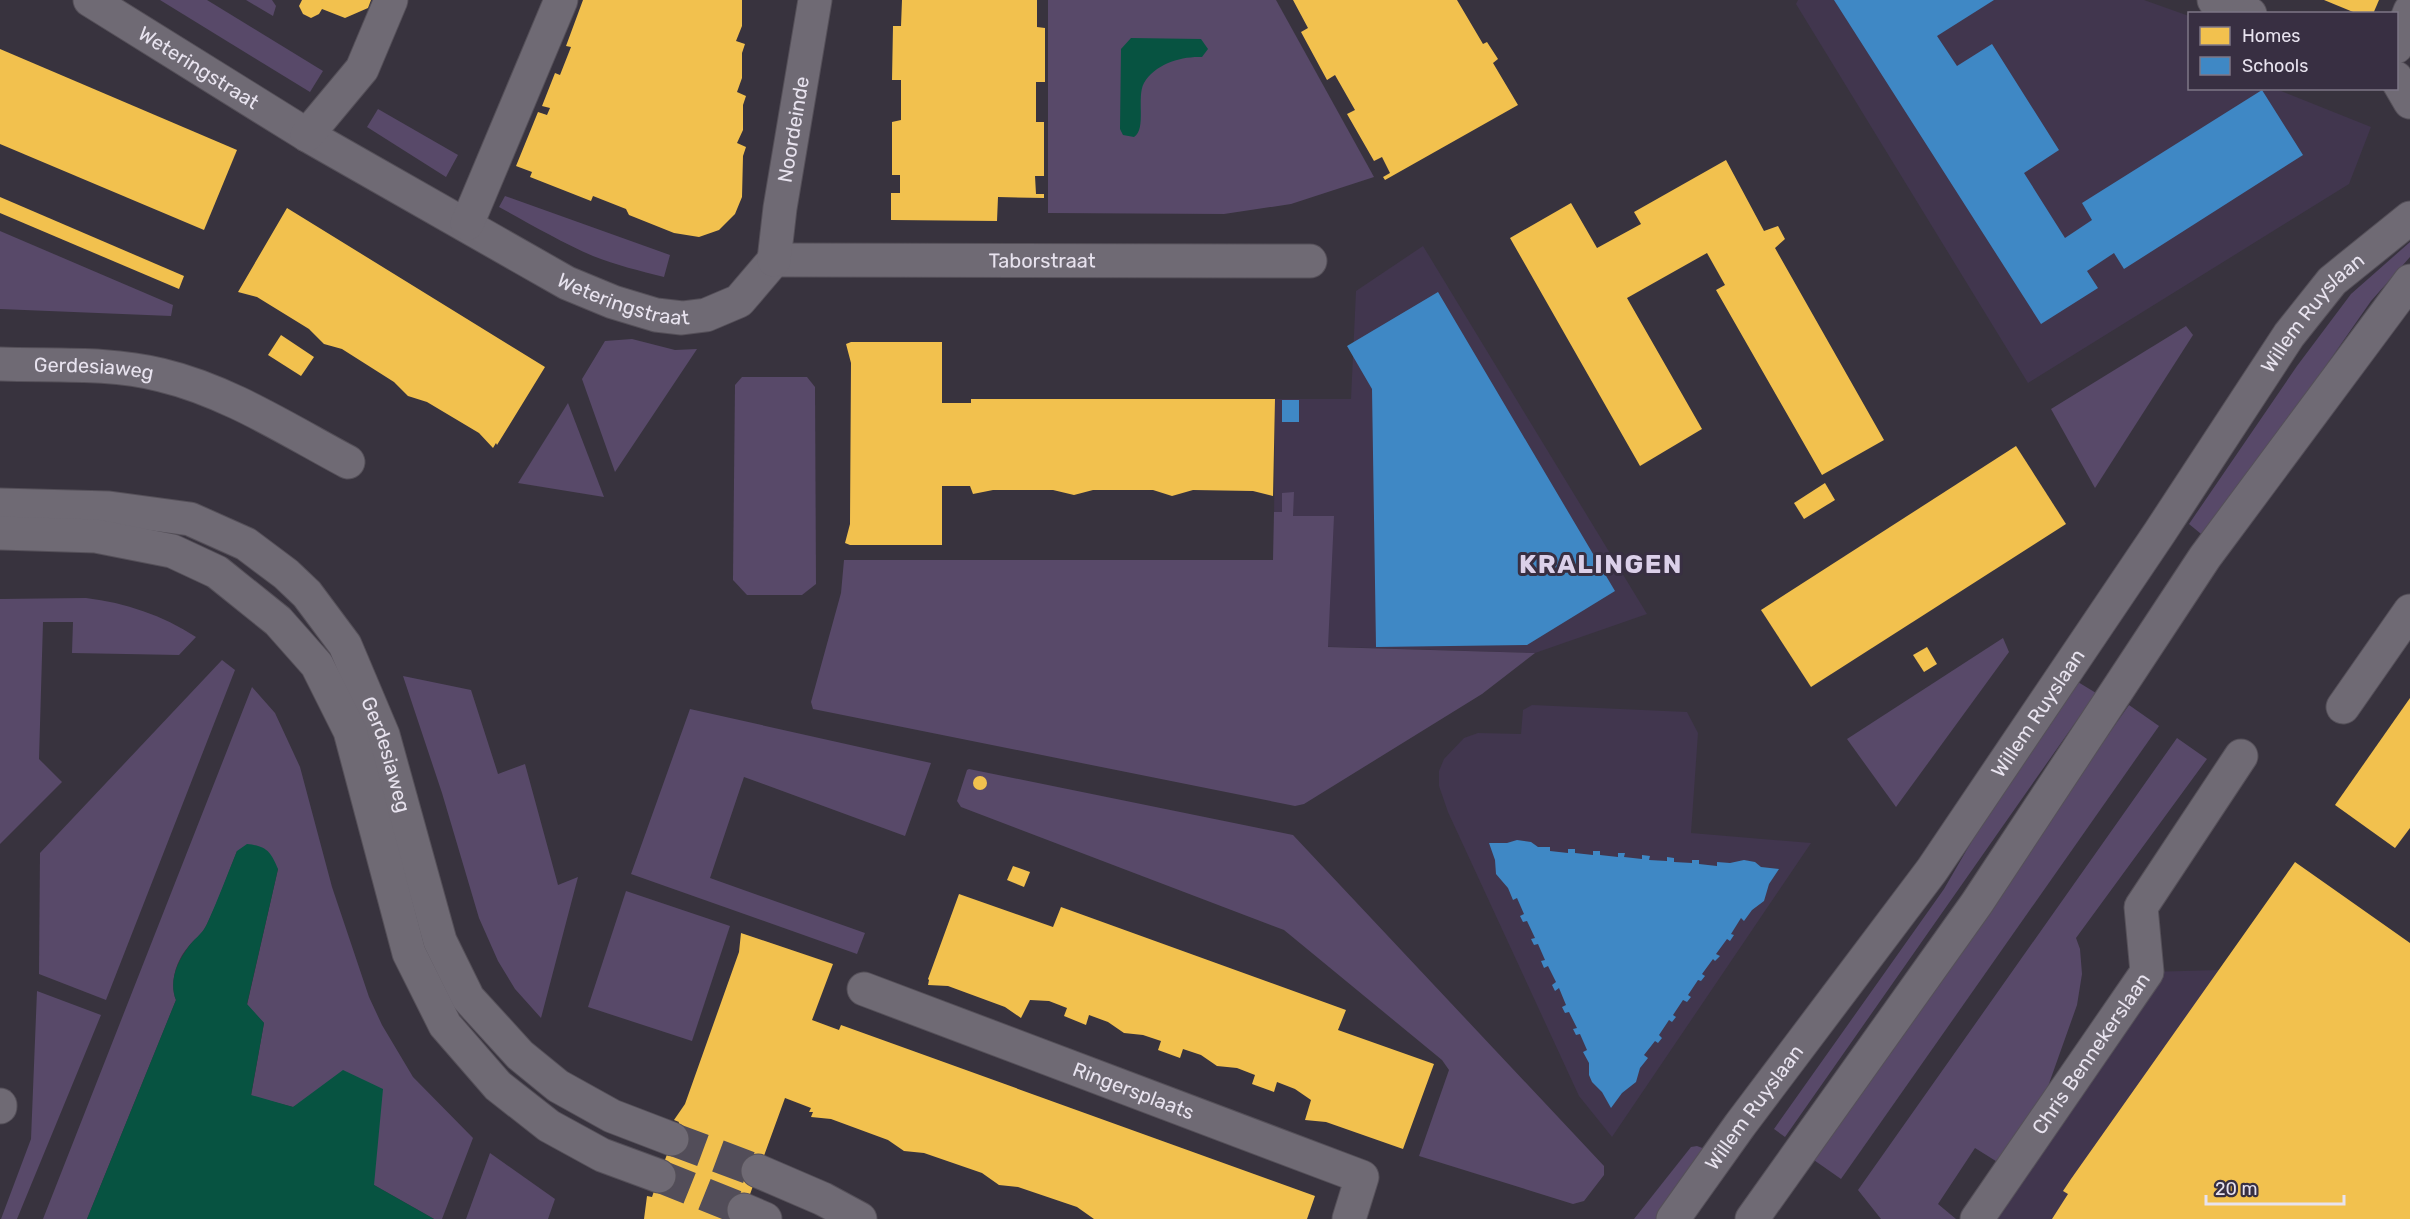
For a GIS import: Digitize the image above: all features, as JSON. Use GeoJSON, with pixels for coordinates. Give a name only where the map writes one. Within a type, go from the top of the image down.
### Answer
{"type":"FeatureCollection","features":[{"type":"Feature","properties":{"kind":"street","name":"Weteringstraat"},"geometry":{"type":"LineString","coordinates":[[90,0],[306,135],[467,224],[567,283],[613,302],[656,315],[682,318],[706,315],[739,301],[774,260]]}},
{"type":"Feature","properties":{"kind":"street"},"geometry":{"type":"LineString","coordinates":[[306,135],[362,69],[392,0]]}},
{"type":"Feature","properties":{"kind":"street"},"geometry":{"type":"LineString","coordinates":[[467,224],[561,0]]}},
{"type":"Feature","properties":{"kind":"street","name":"Noordeinde"},"geometry":{"type":"LineString","coordinates":[[774,260],[780,208],[815,0]]}},
{"type":"Feature","properties":{"kind":"street"},"geometry":{"type":"LineString","coordinates":[[2214,0],[2245,12]]}},
{"type":"Feature","properties":{"kind":"street"},"geometry":{"type":"LineString","coordinates":[[2398,44],[2410,11]]}},
{"type":"Feature","properties":{"kind":"street"},"geometry":{"type":"LineString","coordinates":[[2398,80],[2410,102]]}},
{"type":"Feature","properties":{"kind":"street","name":"Willem Ruyslaan"},"geometry":{"type":"LineString","coordinates":[[1679,1217],[1740,1125],[1932,870],[2160,532],[2289,335],[2332,282],[2410,218]]}},
{"type":"Feature","properties":{"kind":"street","name":"Taborstraat"},"geometry":{"type":"LineString","coordinates":[[774,260],[1310,261]]}},
{"type":"Feature","properties":{"kind":"street"},"geometry":{"type":"LineString","coordinates":[[1752,1219],[1977,903],[2205,557],[2410,281]]}},
{"type":"Feature","properties":{"kind":"street","name":"Gerdesiaweg"},"geometry":{"type":"LineString","coordinates":[[0,364],[114,367],[162,375],[229,399],[348,462]]}},
{"type":"Feature","properties":{"kind":"street","name":"Gerdesiaweg"},"geometry":{"type":"LineString","coordinates":[[0,505],[109,508],[190,519],[246,544],[308,594],[345,645],[383,735],[440,941],[468,998],[520,1055],[558,1086],[612,1116],[672,1140]]}},
{"type":"Feature","properties":{"kind":"street","name":"Gerdesiaweg"},"geometry":{"type":"LineString","coordinates":[[0,533],[96,536],[172,551],[217,572],[278,621],[316,665],[350,731],[410,953],[445,1025],[498,1086],[549,1126],[602,1155],[659,1176]]}},
{"type":"Feature","properties":{"kind":"street"},"geometry":{"type":"LineString","coordinates":[[2343,707],[2410,611]]}},
{"type":"Feature","properties":{"kind":"street","name":"Chris Bennekerslaan"},"geometry":{"type":"LineString","coordinates":[[1977,1219],[2147,972],[2141,907],[2241,756]]}},
{"type":"Feature","properties":{"kind":"street","name":"Ringersplaats"},"geometry":{"type":"LineString","coordinates":[[864,989],[1362,1177],[1349,1219]]}},
{"type":"Feature","properties":{"kind":"street"},"geometry":{"type":"LineString","coordinates":[[758,1171],[823,1199],[860,1219]]}},
{"type":"Feature","properties":{"kind":"shaded area"},"geometry":{"type":"Polygon","coordinates":[[[160,0],[207,0],[323,71],[310,92],[160,0]]]}},
{"type":"Feature","properties":{"kind":"shaded area"},"geometry":{"type":"Polygon","coordinates":[[[246,0],[272,0],[276,6],[273,16],[246,0]]]}},
{"type":"Feature","properties":{"kind":"shaded area"},"geometry":{"type":"Polygon","coordinates":[[[1048,0],[1276,0],[1374,177],[1291,204],[1224,214],[1048,213],[1048,0]]]}},
{"type":"Feature","properties":{"kind":"shaded area"},"geometry":{"type":"Polygon","coordinates":[[[1798,0],[2144,0],[2188,16],[2188,90],[2278,90],[2371,127],[2349,184],[2028,383],[1796,4],[1798,0]]]}},
{"type":"Feature","properties":{"kind":"shaded area"},"geometry":{"type":"Polygon","coordinates":[[[1131,38],[1201,39],[1208,49],[1202,57],[1169,62],[1149,76],[1142,89],[1140,127],[1134,137],[1123,135],[1120,129],[1121,49],[1131,38]]]}},
{"type":"Feature","properties":{"kind":"shaded area"},"geometry":{"type":"Polygon","coordinates":[[[378,109],[458,155],[446,177],[367,127],[378,109]]]}},
{"type":"Feature","properties":{"kind":"shaded area"},"geometry":{"type":"Polygon","coordinates":[[[505,196],[670,255],[664,277],[602,259],[557,239],[499,207],[505,196]]]}},
{"type":"Feature","properties":{"kind":"shaded area"},"geometry":{"type":"Polygon","coordinates":[[[0,231],[173,305],[171,316],[0,309],[0,231]]]}},
{"type":"Feature","properties":{"kind":"shaded area"},"geometry":{"type":"Polygon","coordinates":[[[2410,242],[2410,257],[2371,301],[2206,538],[2189,524],[2297,366],[2351,294],[2410,242]]]}},
{"type":"Feature","properties":{"kind":"shaded area"},"geometry":{"type":"Polygon","coordinates":[[[1423,246],[1647,614],[1535,653],[1273,645],[1275,399],[1351,399],[1356,291],[1423,246]]]}},
{"type":"Feature","properties":{"kind":"shaded area"},"geometry":{"type":"Polygon","coordinates":[[[2186,326],[2193,335],[2095,488],[2051,409],[2186,326]]]}},
{"type":"Feature","properties":{"kind":"shaded area"},"geometry":{"type":"Polygon","coordinates":[[[632,339],[675,350],[697,349],[615,472],[582,379],[605,341],[632,339]]]}},
{"type":"Feature","properties":{"kind":"shaded area"},"geometry":{"type":"Polygon","coordinates":[[[742,377],[807,377],[815,387],[816,584],[802,595],[747,595],[733,580],[735,385],[742,377]]]}},
{"type":"Feature","properties":{"kind":"shaded area"},"geometry":{"type":"Polygon","coordinates":[[[568,403],[604,497],[518,483],[568,403]]]}},
{"type":"Feature","properties":{"kind":"shaded area"},"geometry":{"type":"Polygon","coordinates":[[[1294,492],[1293,516],[1334,516],[1328,647],[1535,653],[1482,694],[1304,804],[1295,806],[813,709],[811,702],[841,593],[844,560],[1273,560],[1274,512],[1282,512],[1282,493],[1294,492]]]}},
{"type":"Feature","properties":{"kind":"shaded area"},"geometry":{"type":"Polygon","coordinates":[[[86,598],[143,611],[170,622],[196,637],[179,655],[72,653],[73,622],[43,622],[39,759],[62,782],[0,844],[0,599],[86,598]]]}},
{"type":"Feature","properties":{"kind":"shaded area"},"geometry":{"type":"Polygon","coordinates":[[[2003,638],[2009,652],[1896,807],[1847,739],[2003,638]]]}},
{"type":"Feature","properties":{"kind":"shaded area"},"geometry":{"type":"Polygon","coordinates":[[[222,660],[235,670],[106,1000],[39,974],[40,853],[222,660]]]}},
{"type":"Feature","properties":{"kind":"shaded area"},"geometry":{"type":"Polygon","coordinates":[[[403,676],[471,690],[498,774],[525,764],[558,885],[578,877],[541,1018],[515,989],[498,961],[479,918],[442,793],[403,676]]]}},
{"type":"Feature","properties":{"kind":"shaded area"},"geometry":{"type":"Polygon","coordinates":[[[2078,682],[2096,693],[1785,1137],[1774,1129],[1944,889],[1998,796],[2078,682]]]}},
{"type":"Feature","properties":{"kind":"shaded area"},"geometry":{"type":"Polygon","coordinates":[[[252,687],[275,713],[300,767],[332,887],[369,997],[382,1025],[413,1077],[473,1138],[442,1219],[434,1219],[374,1185],[298,1105],[293,1107],[251,1096],[264,1023],[247,1005],[278,869],[237,851],[206,926],[190,944],[177,965],[173,987],[176,1000],[87,1219],[43,1219],[252,687]]]}},
{"type":"Feature","properties":{"kind":"shaded area"},"geometry":{"type":"Polygon","coordinates":[[[1532,705],[1687,712],[1698,733],[1691,833],[1811,843],[1612,1137],[1579,1096],[1448,812],[1439,786],[1439,771],[1444,759],[1464,738],[1478,733],[1521,734],[1523,710],[1532,705]]]}},
{"type":"Feature","properties":{"kind":"shaded area"},"geometry":{"type":"Polygon","coordinates":[[[2129,705],[2159,726],[1841,1179],[1811,1158],[2129,705]]]}},
{"type":"Feature","properties":{"kind":"shaded area"},"geometry":{"type":"Polygon","coordinates":[[[690,709],[931,763],[905,836],[744,777],[710,878],[865,933],[857,954],[631,874],[690,709]]]}},
{"type":"Feature","properties":{"kind":"shaded area"},"geometry":{"type":"Polygon","coordinates":[[[2177,738],[2207,759],[2076,938],[2080,949],[2082,974],[2077,1005],[2046,1092],[1999,1163],[1975,1148],[1938,1204],[1956,1219],[1881,1219],[1858,1190],[2177,738]]]}},
{"type":"Feature","properties":{"kind":"shaded area"},"geometry":{"type":"Polygon","coordinates":[[[969,769],[1293,835],[1604,1166],[1604,1175],[1584,1201],[1573,1204],[1419,1156],[1449,1070],[1442,1060],[1284,930],[961,807],[957,801],[969,769]]]}},
{"type":"Feature","properties":{"kind":"shaded area"},"geometry":{"type":"Polygon","coordinates":[[[247,844],[264,848],[273,858],[278,869],[247,1004],[264,1023],[251,1095],[293,1107],[343,1070],[383,1089],[374,1185],[434,1219],[87,1219],[176,1000],[173,987],[177,967],[189,946],[207,924],[237,851],[247,844]]]}},
{"type":"Feature","properties":{"kind":"shaded area"},"geometry":{"type":"Polygon","coordinates":[[[626,891],[730,926],[692,1041],[588,1007],[626,891]]]}},
{"type":"Feature","properties":{"kind":"shaded area"},"geometry":{"type":"Polygon","coordinates":[[[2219,970],[2410,1219],[1977,1219],[2147,972],[2219,970]]]}},
{"type":"Feature","properties":{"kind":"shaded area"},"geometry":{"type":"Polygon","coordinates":[[[37,991],[101,1015],[17,1219],[1,1219],[31,1139],[37,991]]]}},
{"type":"Feature","properties":{"kind":"shaded area"},"geometry":{"type":"Polygon","coordinates":[[[1697,1146],[1705,1149],[1657,1219],[1634,1219],[1691,1147],[1697,1146]]]}},
{"type":"Feature","properties":{"kind":"shaded area"},"geometry":{"type":"Polygon","coordinates":[[[490,1153],[555,1199],[548,1219],[466,1219],[490,1153]]]}},
{"type":"Feature","properties":{"kind":"building: Homes"},"geometry":{"type":"Polygon","coordinates":[[[302,0],[371,0],[368,8],[345,18],[322,9],[319,14],[311,18],[303,14],[299,6],[302,0]]]}},
{"type":"Feature","properties":{"kind":"building: Homes"},"geometry":{"type":"Polygon","coordinates":[[[583,0],[742,0],[742,26],[736,41],[745,44],[742,53],[742,78],[737,92],[746,96],[743,105],[743,130],[737,143],[746,147],[743,156],[742,197],[735,214],[719,230],[699,237],[674,233],[629,215],[626,209],[593,196],[591,201],[530,177],[532,172],[516,166],[538,112],[547,115],[550,108],[542,106],[555,73],[560,75],[571,47],[566,46],[583,0]]]}},
{"type":"Feature","properties":{"kind":"building: Homes"},"geometry":{"type":"Polygon","coordinates":[[[902,0],[1037,0],[1037,27],[1045,28],[1045,82],[1036,82],[1036,122],[1044,122],[1044,176],[1035,176],[1036,194],[1044,194],[1044,198],[998,197],[997,221],[891,220],[891,193],[900,193],[900,175],[892,175],[892,122],[901,120],[901,80],[892,80],[893,26],[901,26],[902,0]]]}},
{"type":"Feature","properties":{"kind":"building: Homes"},"geometry":{"type":"Polygon","coordinates":[[[1293,0],[1457,0],[1483,44],[1487,42],[1498,59],[1493,63],[1518,105],[1385,180],[1383,177],[1390,173],[1382,157],[1374,161],[1347,114],[1355,110],[1335,75],[1327,80],[1301,32],[1308,28],[1293,0]]]}},
{"type":"Feature","properties":{"kind":"building: Homes"},"geometry":{"type":"Polygon","coordinates":[[[2324,0],[2379,0],[2374,12],[2353,12],[2324,0]]]}},
{"type":"Feature","properties":{"kind":"building: Homes"},"geometry":{"type":"Polygon","coordinates":[[[0,49],[237,150],[204,230],[0,144],[0,49]]]}},
{"type":"Feature","properties":{"kind":"building: Homes"},"geometry":{"type":"Polygon","coordinates":[[[1726,160],[1764,231],[1778,226],[1785,239],[1775,248],[1884,440],[1822,475],[1716,290],[1725,285],[1707,253],[1627,298],[1702,429],[1640,466],[1510,238],[1571,203],[1597,248],[1641,224],[1634,212],[1726,160]]]}},
{"type":"Feature","properties":{"kind":"building: Homes"},"geometry":{"type":"Polygon","coordinates":[[[0,197],[184,276],[179,289],[0,213],[0,197]]]}},
{"type":"Feature","properties":{"kind":"building: Homes"},"geometry":{"type":"Polygon","coordinates":[[[287,208],[545,367],[497,445],[496,443],[493,448],[479,433],[427,402],[408,396],[394,382],[342,349],[324,344],[309,329],[257,297],[238,292],[287,208]]]}},
{"type":"Feature","properties":{"kind":"building: Homes"},"geometry":{"type":"Polygon","coordinates":[[[281,335],[314,357],[301,376],[268,355],[281,335]]]}},
{"type":"Feature","properties":{"kind":"building: Homes"},"geometry":{"type":"Polygon","coordinates":[[[851,342],[942,342],[942,403],[971,403],[971,399],[1275,399],[1273,496],[1253,491],[1193,490],[1172,496],[1153,490],[1093,490],[1074,495],[1053,490],[993,490],[973,494],[970,486],[942,486],[942,545],[850,545],[845,543],[850,524],[851,363],[846,344],[851,342]]]}},
{"type":"Feature","properties":{"kind":"building: Homes"},"geometry":{"type":"Polygon","coordinates":[[[2016,446],[2066,524],[1811,687],[1761,610],[2016,446]]]}},
{"type":"Feature","properties":{"kind":"building: Homes"},"geometry":{"type":"Polygon","coordinates":[[[1825,483],[1835,500],[1804,519],[1794,503],[1825,483]]]}},
{"type":"Feature","properties":{"kind":"building: Homes"},"geometry":{"type":"Polygon","coordinates":[[[1927,647],[1937,664],[1924,672],[1913,655],[1927,647]]]}},
{"type":"Feature","properties":{"kind":"building: Homes"},"geometry":{"type":"Polygon","coordinates":[[[2410,698],[2410,828],[2395,848],[2335,805],[2410,698]]]}},
{"type":"Feature","properties":{"kind":"building: Homes"},"geometry":{"type":"Polygon","coordinates":[[[980,776],[985,778],[987,783],[985,788],[980,790],[975,788],[973,783],[975,778],[980,776]]]}},
{"type":"Feature","properties":{"kind":"building: Homes"},"geometry":{"type":"Polygon","coordinates":[[[2295,862],[2410,943],[2410,1219],[2052,1219],[2068,1194],[2063,1191],[2071,1179],[2295,862]]]}},
{"type":"Feature","properties":{"kind":"building: Homes"},"geometry":{"type":"Polygon","coordinates":[[[1013,866],[1030,872],[1024,887],[1007,880],[1013,866]]]}},
{"type":"Feature","properties":{"kind":"building: Homes"},"geometry":{"type":"Polygon","coordinates":[[[959,894],[1053,927],[1061,907],[1346,1010],[1338,1030],[1434,1064],[1403,1149],[1326,1122],[1305,1120],[1311,1100],[1295,1089],[1277,1082],[1274,1092],[1252,1084],[1255,1075],[1237,1068],[1217,1066],[1201,1055],[1183,1049],[1180,1058],[1158,1050],[1161,1041],[1143,1035],[1124,1033],[1108,1022],[1089,1015],[1086,1025],[1064,1016],[1067,1008],[1049,1001],[1030,1000],[1021,1018],[1005,1007],[948,986],[928,985],[928,979],[959,894]]]}},
{"type":"Feature","properties":{"kind":"building: Homes"},"geometry":{"type":"Polygon","coordinates":[[[741,933],[833,964],[812,1020],[839,1030],[841,1025],[1315,1196],[1307,1219],[1094,1219],[1077,1207],[1018,1187],[999,1185],[982,1173],[924,1153],[904,1151],[888,1140],[831,1119],[811,1117],[813,1112],[809,1112],[811,1108],[785,1098],[741,1219],[644,1219],[647,1196],[652,1197],[679,1122],[674,1120],[685,1104],[739,952],[741,933]]]}},
{"type":"Feature","properties":{"kind":"building: Schools"},"geometry":{"type":"Polygon","coordinates":[[[1834,0],[1994,0],[1937,36],[1957,66],[1992,44],[2059,150],[2024,173],[2065,238],[2092,220],[2082,203],[2262,90],[2303,155],[2124,269],[2114,253],[2087,271],[2098,288],[2041,324],[1834,0]]]}},
{"type":"Feature","properties":{"kind":"building: Schools"},"geometry":{"type":"Polygon","coordinates":[[[1438,292],[1615,591],[1527,645],[1376,647],[1372,389],[1347,346],[1438,292]]]}},
{"type":"Feature","properties":{"kind":"building: Schools"},"geometry":{"type":"Polygon","coordinates":[[[1282,400],[1299,400],[1299,422],[1282,422],[1282,400]]]}},
{"type":"Feature","properties":{"kind":"building: Schools"},"geometry":{"type":"Polygon","coordinates":[[[1517,840],[1531,842],[1538,847],[1550,847],[1550,851],[1568,853],[1568,849],[1575,849],[1575,853],[1593,855],[1593,851],[1600,851],[1600,855],[1618,857],[1618,853],[1625,853],[1624,857],[1642,859],[1642,855],[1650,856],[1649,860],[1667,861],[1667,857],[1674,858],[1674,862],[1692,863],[1692,860],[1699,860],[1699,864],[1717,866],[1717,862],[1730,863],[1744,860],[1755,862],[1761,867],[1779,869],[1769,884],[1764,901],[1752,910],[1744,921],[1741,918],[1731,934],[1734,935],[1730,941],[1727,939],[1716,954],[1720,956],[1715,961],[1713,959],[1702,974],[1705,976],[1701,981],[1698,980],[1688,995],[1691,997],[1687,1002],[1683,1000],[1673,1015],[1676,1017],[1672,1022],[1669,1020],[1659,1035],[1662,1038],[1658,1043],[1655,1041],[1644,1055],[1648,1058],[1640,1068],[1636,1082],[1622,1093],[1611,1108],[1602,1092],[1592,1082],[1589,1075],[1589,1063],[1583,1052],[1587,1050],[1580,1034],[1576,1035],[1573,1029],[1577,1028],[1569,1012],[1565,1013],[1562,1007],[1566,1005],[1559,988],[1555,991],[1552,985],[1556,982],[1548,966],[1544,968],[1541,961],[1545,960],[1538,944],[1534,945],[1531,939],[1535,938],[1527,921],[1523,922],[1520,916],[1524,914],[1517,898],[1513,900],[1508,888],[1496,874],[1495,860],[1489,843],[1507,843],[1517,840]]]}},
{"type":"Feature","properties":{"kind":"tunnel"},"geometry":{"type":"LineString","coordinates":[[672,1139],[758,1171]]}},
{"type":"Feature","properties":{"kind":"tunnel"},"geometry":{"type":"LineString","coordinates":[[659,1176],[744,1210]]}},
{"type":"Feature","properties":{"kind":"district","name":"KRALINGEN"},"geometry":{"type":"Point","coordinates":[1601,564]}}]}
